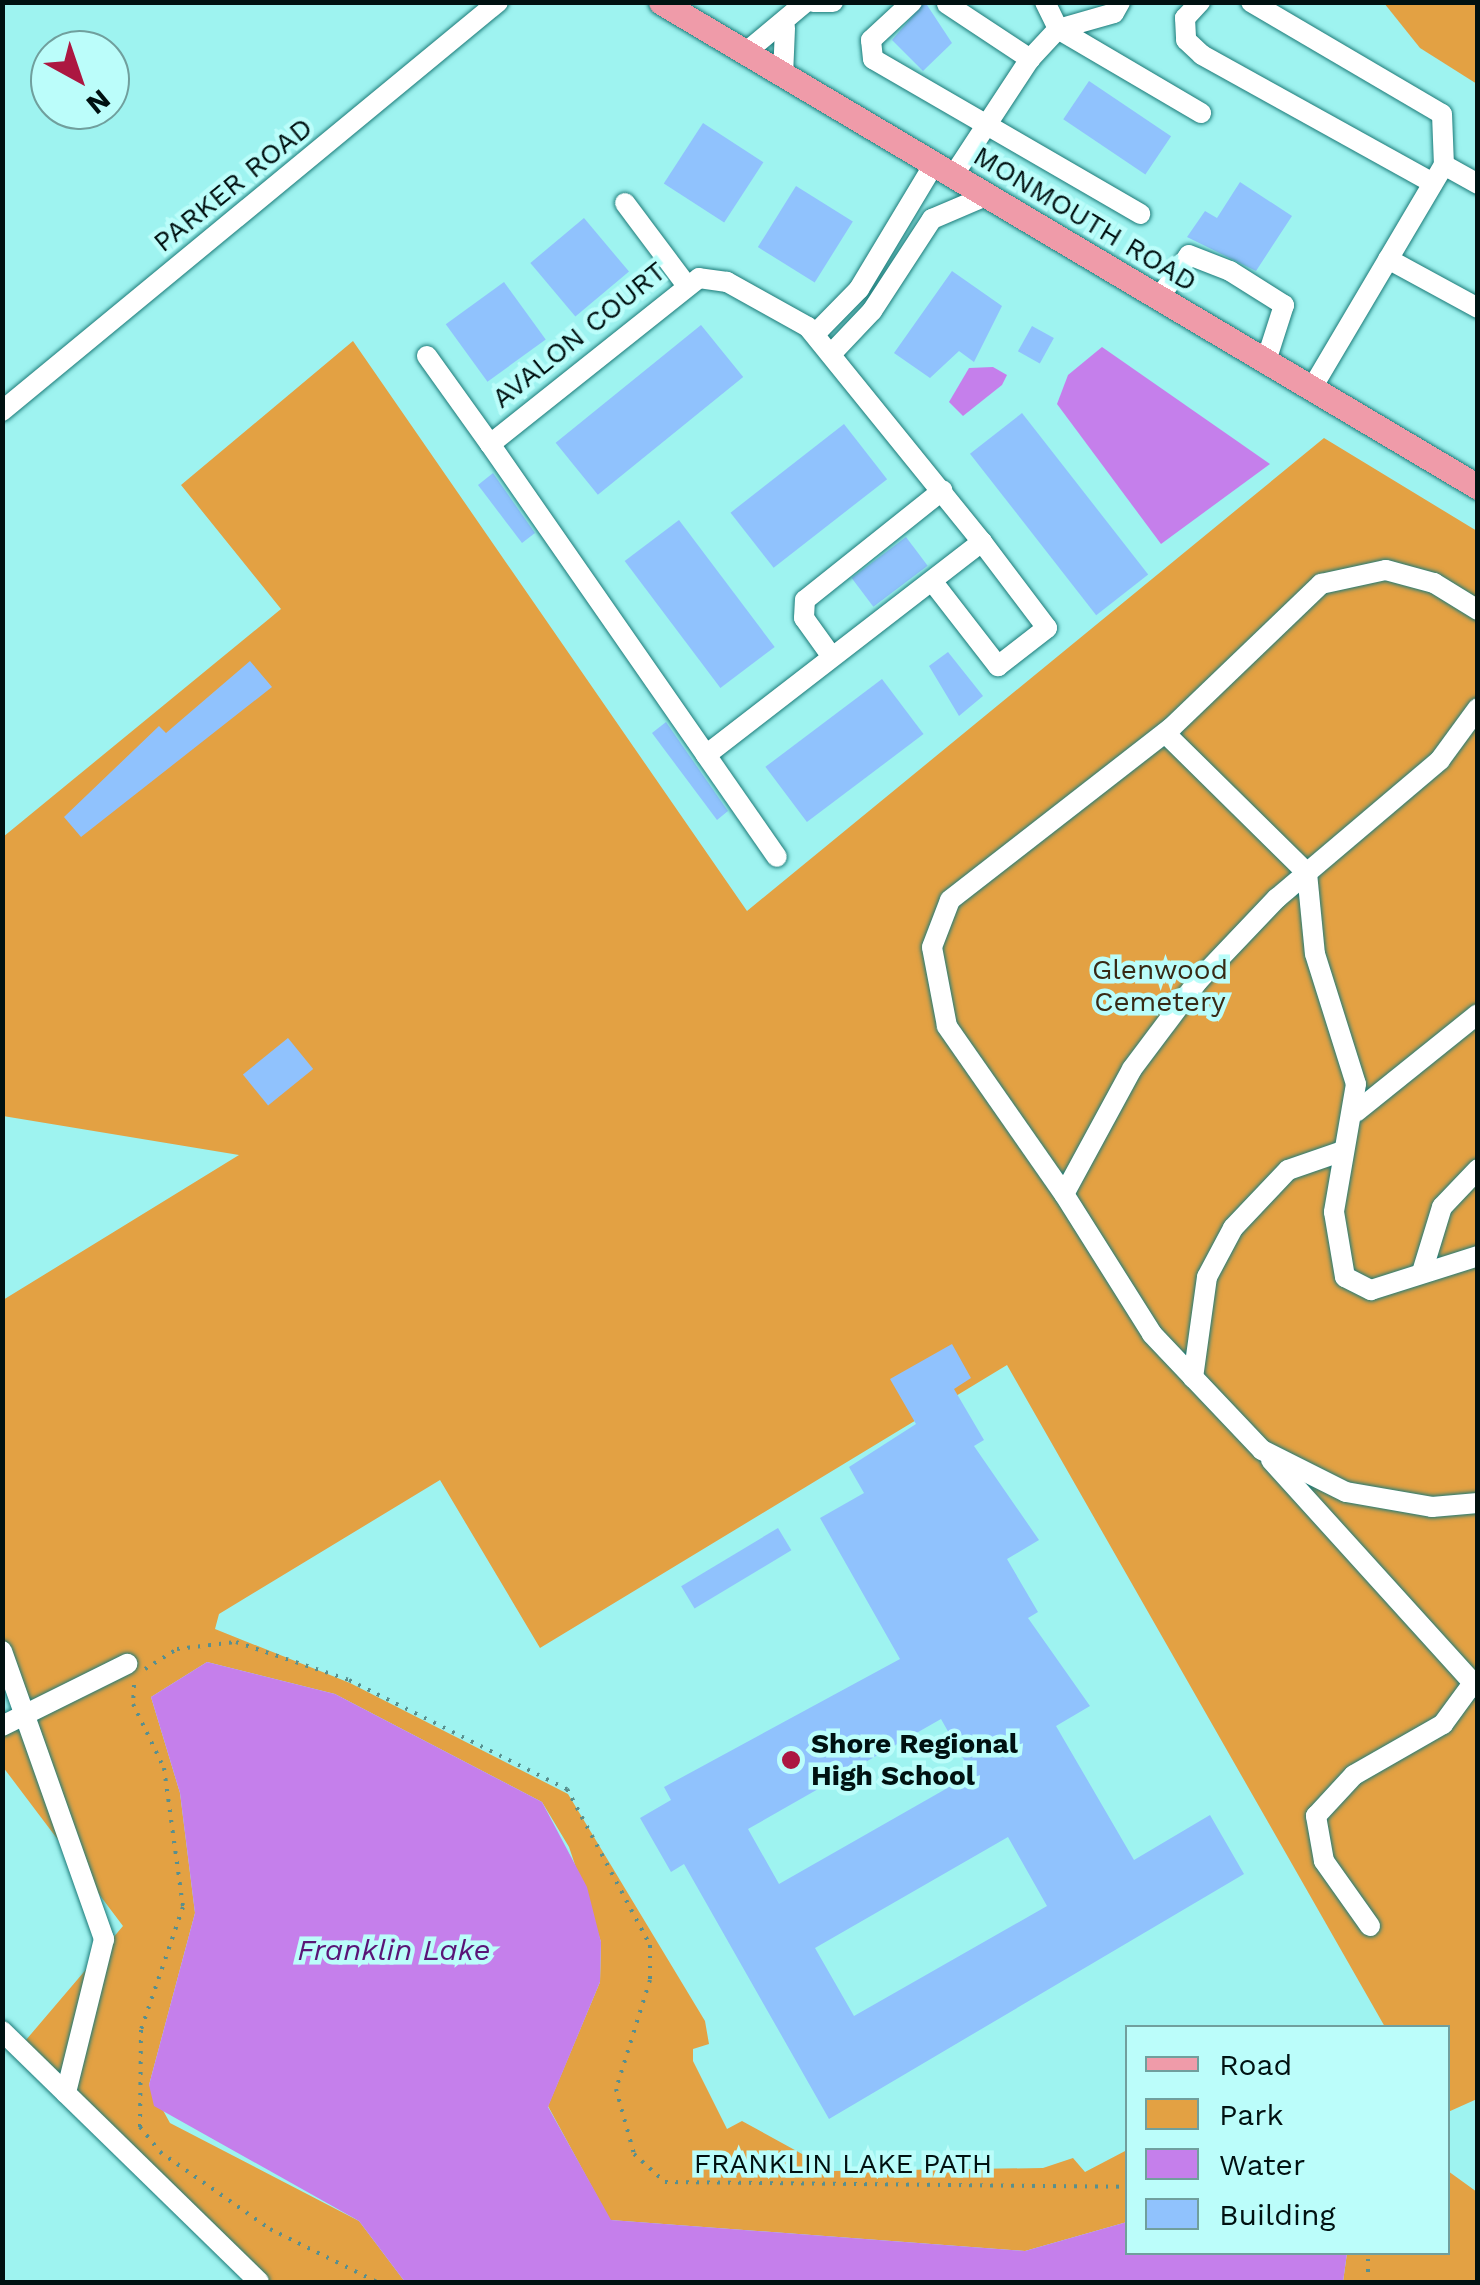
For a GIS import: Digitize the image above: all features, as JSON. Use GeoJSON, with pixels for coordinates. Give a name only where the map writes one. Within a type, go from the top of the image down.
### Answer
{"type":"FeatureCollection","features":[{"type":"Feature","properties":{"kind":"main road","name":"MONMOUTH ROAD"},"geometry":{"type":"LineString","coordinates":[[661,2],[1478,488]]}},
{"type":"Feature","properties":{"kind":"street","name":"PARKER ROAD"},"geometry":{"type":"LineString","coordinates":[[2,410],[498,2]]}},
{"type":"Feature","properties":{"kind":"street"},"geometry":{"type":"LineString","coordinates":[[745,53],[784,28],[809,2],[834,2]]}},
{"type":"Feature","properties":{"kind":"street"},"geometry":{"type":"LineString","coordinates":[[912,2],[871,40],[874,59],[1140,214]]}},
{"type":"Feature","properties":{"kind":"street"},"geometry":{"type":"LineString","coordinates":[[1046,2],[1058,30],[1201,113]]}},
{"type":"Feature","properties":{"kind":"street"},"geometry":{"type":"LineString","coordinates":[[814,334],[859,289],[943,170],[986,125],[1030,59],[1058,30],[1114,13],[1120,2]]}},
{"type":"Feature","properties":{"kind":"street"},"geometry":{"type":"LineString","coordinates":[[1200,2],[1185,18],[1186,40],[1202,56],[1439,174],[1478,184]]}},
{"type":"Feature","properties":{"kind":"street"},"geometry":{"type":"LineString","coordinates":[[1251,2],[1442,114],[1439,174],[1312,388]]}},
{"type":"Feature","properties":{"kind":"street"},"geometry":{"type":"LineString","coordinates":[[947,4],[1030,59]]}},
{"type":"Feature","properties":{"kind":"street"},"geometry":{"type":"LineString","coordinates":[[783,76],[784,28]]}},
{"type":"Feature","properties":{"kind":"street"},"geometry":{"type":"LineString","coordinates":[[833,352],[872,311],[932,218],[986,196]]}},
{"type":"Feature","properties":{"kind":"street"},"geometry":{"type":"LineString","coordinates":[[625,203],[684,282]]}},
{"type":"Feature","properties":{"kind":"street"},"geometry":{"type":"LineString","coordinates":[[1159,298],[1189,255],[1230,271],[1284,305],[1266,361]]}},
{"type":"Feature","properties":{"kind":"street"},"geometry":{"type":"LineString","coordinates":[[1388,259],[1478,308]]}},
{"type":"Feature","properties":{"kind":"street","name":"AVALON COURT"},"geometry":{"type":"LineString","coordinates":[[777,857],[490,444],[684,282],[727,282],[814,334],[833,352],[1047,628],[998,666],[932,581]]}},
{"type":"Feature","properties":{"kind":"street"},"geometry":{"type":"LineString","coordinates":[[427,356],[490,444]]}},
{"type":"Feature","properties":{"kind":"street"},"geometry":{"type":"LineString","coordinates":[[832,658],[804,618],[804,600],[943,490]]}},
{"type":"Feature","properties":{"kind":"street"},"geometry":{"type":"LineString","coordinates":[[706,755],[982,542]]}},
{"type":"Feature","properties":{"kind":"street"},"geometry":{"type":"LineString","coordinates":[[1370,1926],[1324,1861],[1316,1816],[1354,1775],[1443,1724],[1475,1686],[1193,1378],[1119,1289],[1064,1194],[947,1026],[932,974],[936,928],[965,885],[1165,733],[1304,597],[1343,574],[1411,574],[1478,610]]}},
{"type":"Feature","properties":{"kind":"street"},"geometry":{"type":"LineString","coordinates":[[1064,1194],[1162,1028],[1307,873],[1440,760],[1478,708]]}},
{"type":"Feature","properties":{"kind":"street"},"geometry":{"type":"LineString","coordinates":[[1165,733],[1307,873],[1315,954],[1353,1067],[1356,1112],[1340,1152],[1334,1245],[1345,1277],[1371,1290],[1423,1270],[1478,1256]]}},
{"type":"Feature","properties":{"kind":"street"},"geometry":{"type":"LineString","coordinates":[[1356,1112],[1478,1014]]}},
{"type":"Feature","properties":{"kind":"street"},"geometry":{"type":"LineString","coordinates":[[1193,1378],[1207,1277],[1233,1228],[1288,1170],[1340,1152]]}},
{"type":"Feature","properties":{"kind":"street"},"geometry":{"type":"LineString","coordinates":[[1423,1270],[1442,1208],[1478,1169]]}},
{"type":"Feature","properties":{"kind":"street"},"geometry":{"type":"LineString","coordinates":[[1262,1450],[1346,1492],[1432,1507],[1478,1503]]}},
{"type":"Feature","properties":{"kind":"street"},"geometry":{"type":"LineString","coordinates":[[1324,1518],[1346,1492]]}},
{"type":"Feature","properties":{"kind":"street"},"geometry":{"type":"LineString","coordinates":[[2,1651],[28,1707],[104,1939],[66,2093]]}},
{"type":"Feature","properties":{"kind":"street"},"geometry":{"type":"LineString","coordinates":[[2,1726],[28,1707],[127,1664]]}},
{"type":"Feature","properties":{"kind":"street"},"geometry":{"type":"LineString","coordinates":[[2,2031],[259,2282]]}},
{"type":"Feature","properties":{"kind":"path","name":"FRANKLIN LAKE PATH"},"geometry":{"type":"LineString","coordinates":[[377,2282],[295,2244],[183,2170],[137,2118],[141,2030],[184,1906],[164,1768],[133,1689],[176,1649],[225,1640],[348,1680],[572,1794],[650,1945],[650,1980],[616,2089],[627,2137],[648,2173],[698,2186],[1125,2187]]}},
{"type":"Feature","properties":{"kind":"path"},"geometry":{"type":"LineString","coordinates":[[1368,2255],[1368,2282]]}},
{"type":"Feature","properties":{"kind":"green space"},"geometry":{"type":"Polygon","coordinates":[[[1384,3],[1477,3],[1477,84],[1420,48],[1384,3]]]}},
{"type":"Feature","properties":{"kind":"green space","name":"Glenwood Cemetery"},"geometry":{"type":"Polygon","coordinates":[[[353,341],[747,911],[1324,438],[1477,531],[1477,2099],[1450,2111],[1450,2025],[1384,2025],[1007,1365],[540,1648],[440,1480],[219,1614],[215,1629],[350,1683],[568,1794],[705,2021],[709,2044],[693,2049],[693,2061],[727,2129],[742,2121],[833,2171],[1043,2168],[1073,2158],[1085,2172],[1125,2151],[1125,2223],[1025,2251],[610,2220],[548,2106],[600,1982],[601,1942],[569,1847],[542,1802],[335,1694],[207,1662],[151,1697],[180,1793],[195,1913],[149,2085],[170,2123],[359,2221],[405,2282],[247,2282],[20,2047],[123,1926],[3,1767],[3,1730],[26,1710],[3,1660],[3,1300],[239,1155],[3,1116],[3,837],[281,609],[181,485],[353,341]]]}},
{"type":"Feature","properties":{"kind":"green space"},"geometry":{"type":"Polygon","coordinates":[[[1450,2172],[1477,2192],[1477,2282],[1343,2282],[1347,2255],[1450,2255],[1450,2172]]]}},
{"type":"Feature","properties":{"kind":"water"},"geometry":{"type":"Polygon","coordinates":[[[1102,347],[1270,464],[1161,544],[1057,404],[1068,375],[1102,347]]]}},
{"type":"Feature","properties":{"kind":"water"},"geometry":{"type":"Polygon","coordinates":[[[993,367],[1007,375],[1002,385],[963,416],[949,402],[969,368],[993,367]]]}},
{"type":"Feature","properties":{"kind":"water","name":"Franklin Lake"},"geometry":{"type":"Polygon","coordinates":[[[207,1662],[335,1694],[542,1802],[587,1887],[601,1942],[600,1982],[548,2107],[611,2220],[1025,2251],[1125,2223],[1125,2255],[1347,2255],[1343,2282],[405,2282],[359,2221],[154,2106],[149,2085],[195,1913],[180,1793],[151,1697],[207,1662]]]}},
{"type":"Feature","properties":{"kind":"building"},"geometry":{"type":"Polygon","coordinates":[[[925,2],[952,43],[923,71],[892,40],[925,2]]]}},
{"type":"Feature","properties":{"kind":"building"},"geometry":{"type":"Polygon","coordinates":[[[1089,81],[1171,136],[1145,174],[1063,119],[1089,81]]]}},
{"type":"Feature","properties":{"kind":"building"},"geometry":{"type":"Polygon","coordinates":[[[703,123],[763,162],[724,223],[664,183],[703,123]]]}},
{"type":"Feature","properties":{"kind":"building"},"geometry":{"type":"Polygon","coordinates":[[[1240,182],[1292,216],[1256,271],[1187,237],[1205,211],[1217,218],[1240,182]]]}},
{"type":"Feature","properties":{"kind":"building"},"geometry":{"type":"Polygon","coordinates":[[[796,186],[853,222],[815,283],[758,247],[796,186]]]}},
{"type":"Feature","properties":{"kind":"building"},"geometry":{"type":"Polygon","coordinates":[[[584,218],[629,272],[575,317],[530,263],[584,218]]]}},
{"type":"Feature","properties":{"kind":"building"},"geometry":{"type":"Polygon","coordinates":[[[952,271],[1002,306],[974,362],[959,351],[930,378],[894,353],[952,271]]]}},
{"type":"Feature","properties":{"kind":"building"},"geometry":{"type":"Polygon","coordinates":[[[504,282],[546,339],[487,382],[446,324],[504,282]]]}},
{"type":"Feature","properties":{"kind":"building"},"geometry":{"type":"Polygon","coordinates":[[[701,325],[743,377],[598,495],[556,443],[701,325]]]}},
{"type":"Feature","properties":{"kind":"building"},"geometry":{"type":"Polygon","coordinates":[[[1032,326],[1054,338],[1040,363],[1018,351],[1032,326]]]}},
{"type":"Feature","properties":{"kind":"building"},"geometry":{"type":"Polygon","coordinates":[[[1022,413],[1148,575],[1096,615],[970,454],[1022,413]]]}},
{"type":"Feature","properties":{"kind":"building"},"geometry":{"type":"Polygon","coordinates":[[[844,424],[887,479],[774,568],[731,513],[844,424]]]}},
{"type":"Feature","properties":{"kind":"building"},"geometry":{"type":"Polygon","coordinates":[[[493,473],[535,533],[522,543],[478,485],[493,473]]]}},
{"type":"Feature","properties":{"kind":"building"},"geometry":{"type":"Polygon","coordinates":[[[679,520],[775,647],[720,688],[625,561],[679,520]]]}},
{"type":"Feature","properties":{"kind":"building"},"geometry":{"type":"Polygon","coordinates":[[[906,537],[928,566],[873,607],[852,578],[906,537]]]}},
{"type":"Feature","properties":{"kind":"building"},"geometry":{"type":"Polygon","coordinates":[[[948,652],[983,696],[959,716],[929,666],[948,652]]]}},
{"type":"Feature","properties":{"kind":"building"},"geometry":{"type":"Polygon","coordinates":[[[250,661],[272,687],[81,837],[64,817],[159,726],[166,733],[250,661]]]}},
{"type":"Feature","properties":{"kind":"building"},"geometry":{"type":"Polygon","coordinates":[[[882,679],[924,734],[807,822],[765,767],[882,679]]]}},
{"type":"Feature","properties":{"kind":"building"},"geometry":{"type":"Polygon","coordinates":[[[666,722],[728,811],[717,820],[652,733],[666,722]]]}},
{"type":"Feature","properties":{"kind":"building"},"geometry":{"type":"Polygon","coordinates":[[[288,1038],[313,1069],[268,1106],[243,1075],[288,1038]]]}},
{"type":"Feature","properties":{"kind":"building","name":"Shore Regional High School"},"geometry":{"type":"Polygon","coordinates":[[[952,1344],[971,1378],[954,1389],[984,1440],[974,1446],[1039,1540],[1007,1559],[1038,1612],[1028,1618],[1090,1706],[1056,1726],[1134,1860],[1210,1815],[1244,1874],[829,2119],[684,1864],[671,1872],[640,1818],[671,1800],[664,1787],[900,1659],[820,1518],[864,1493],[849,1467],[916,1424],[890,1379],[952,1344]],[[941,1719],[748,1829],[779,1884],[972,1774],[941,1719]],[[1008,1837],[815,1948],[854,2016],[1047,1906],[1008,1837]]]}},
{"type":"Feature","properties":{"kind":"building"},"geometry":{"type":"Polygon","coordinates":[[[778,1528],[791,1550],[695,1608],[681,1586],[778,1528]]]}},
{"type":"Feature","properties":{"kind":"place","name":"Shore Regional High School"},"geometry":{"type":"Point","coordinates":[791,1760]}}]}
